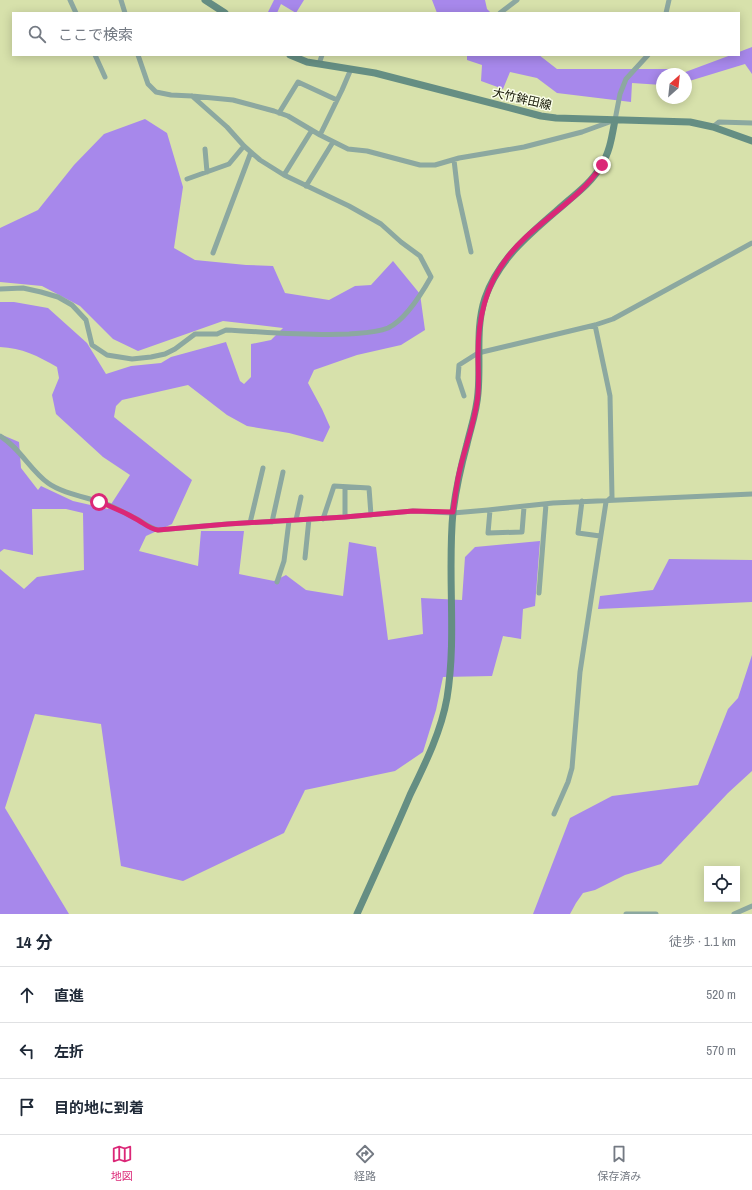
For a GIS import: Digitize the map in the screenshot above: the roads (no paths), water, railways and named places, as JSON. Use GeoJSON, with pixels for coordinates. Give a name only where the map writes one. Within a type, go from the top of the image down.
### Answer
{"type":"FeatureCollection","features":[{"type":"Feature","properties":{"kind":"street"},"geometry":{"type":"LineString","coordinates":[[70,0],[76,12]]}},
{"type":"Feature","properties":{"kind":"street"},"geometry":{"type":"LineString","coordinates":[[121,0],[125,12]]}},
{"type":"Feature","properties":{"kind":"street"},"geometry":{"type":"LineString","coordinates":[[205,0],[223,12]]}},
{"type":"Feature","properties":{"kind":"street"},"geometry":{"type":"LineString","coordinates":[[501,12],[517,0]]}},
{"type":"Feature","properties":{"kind":"street"},"geometry":{"type":"LineString","coordinates":[[666,12],[669,0]]}},
{"type":"Feature","properties":{"kind":"street"},"geometry":{"type":"LineString","coordinates":[[95,56],[104,77]]}},
{"type":"Feature","properties":{"kind":"street"},"geometry":{"type":"LineString","coordinates":[[138,56],[145,78],[156,92],[171,95],[233,100],[288,116],[320,135],[348,149],[367,151],[420,165],[435,165],[524,146],[582,132],[615,120]]}},
{"type":"Feature","properties":{"kind":"street","name":"大竹鉾田線"},"geometry":{"type":"LineString","coordinates":[[292,56],[307,62],[410,81],[541,116],[556,118],[703,124],[752,141]]}},
{"type":"Feature","properties":{"kind":"street"},"geometry":{"type":"LineString","coordinates":[[319,64],[322,56]]}},
{"type":"Feature","properties":{"kind":"street"},"geometry":{"type":"LineString","coordinates":[[357,914],[434,742],[446,700],[451,663],[453,512],[458,480],[473,421],[478,394],[478,353],[482,307],[496,274],[508,257],[525,238],[584,187],[602,165],[610,147],[620,94],[626,79],[647,56]]}},
{"type":"Feature","properties":{"kind":"street"},"geometry":{"type":"LineString","coordinates":[[320,135],[351,69]]}},
{"type":"Feature","properties":{"kind":"street"},"geometry":{"type":"LineString","coordinates":[[279,113],[298,82],[337,100]]}},
{"type":"Feature","properties":{"kind":"street"},"geometry":{"type":"LineString","coordinates":[[0,289],[23,288],[58,297],[72,305],[86,320],[92,345],[107,356],[132,359],[165,354],[175,349],[195,334],[217,334],[226,330],[336,334],[372,332],[388,328],[403,316],[424,289],[431,277],[420,256],[401,242],[381,224],[306,186],[260,160],[244,146],[228,127],[192,96]]}},
{"type":"Feature","properties":{"kind":"street"},"geometry":{"type":"LineString","coordinates":[[713,127],[719,122],[752,123]]}},
{"type":"Feature","properties":{"kind":"street"},"geometry":{"type":"LineString","coordinates":[[284,174],[312,130]]}},
{"type":"Feature","properties":{"kind":"street"},"geometry":{"type":"LineString","coordinates":[[306,186],[333,142]]}},
{"type":"Feature","properties":{"kind":"street"},"geometry":{"type":"LineString","coordinates":[[187,179],[229,164],[244,146]]}},
{"type":"Feature","properties":{"kind":"street"},"geometry":{"type":"LineString","coordinates":[[205,149],[207,172]]}},
{"type":"Feature","properties":{"kind":"street"},"geometry":{"type":"LineString","coordinates":[[213,253],[251,152]]}},
{"type":"Feature","properties":{"kind":"street"},"geometry":{"type":"LineString","coordinates":[[454,160],[458,194],[471,252]]}},
{"type":"Feature","properties":{"kind":"street"},"geometry":{"type":"LineString","coordinates":[[464,396],[458,378],[459,365],[478,353],[595,325],[613,319],[752,243]]}},
{"type":"Feature","properties":{"kind":"street"},"geometry":{"type":"LineString","coordinates":[[554,814],[568,782],[572,768],[580,672],[600,536],[606,502],[612,497],[610,396],[595,325]]}},
{"type":"Feature","properties":{"kind":"street"},"geometry":{"type":"LineString","coordinates":[[0,436],[18,450],[47,483],[109,505],[153,529],[164,530],[413,511],[453,512],[582,501],[752,494]]}},
{"type":"Feature","properties":{"kind":"street"},"geometry":{"type":"LineString","coordinates":[[250,523],[262,468]]}},
{"type":"Feature","properties":{"kind":"street"},"geometry":{"type":"LineString","coordinates":[[272,522],[283,472]]}},
{"type":"Feature","properties":{"kind":"street"},"geometry":{"type":"LineString","coordinates":[[323,519],[334,486],[369,488],[370,515]]}},
{"type":"Feature","properties":{"kind":"street"},"geometry":{"type":"LineString","coordinates":[[345,487],[345,517]]}},
{"type":"Feature","properties":{"kind":"street"},"geometry":{"type":"LineString","coordinates":[[296,520],[301,497]]}},
{"type":"Feature","properties":{"kind":"street"},"geometry":{"type":"LineString","coordinates":[[582,501],[578,533],[600,536]]}},
{"type":"Feature","properties":{"kind":"street"},"geometry":{"type":"LineString","coordinates":[[539,593],[546,504]]}},
{"type":"Feature","properties":{"kind":"street"},"geometry":{"type":"LineString","coordinates":[[490,510],[488,533],[522,532],[524,506]]}},
{"type":"Feature","properties":{"kind":"street"},"geometry":{"type":"LineString","coordinates":[[305,558],[309,519]]}},
{"type":"Feature","properties":{"kind":"street"},"geometry":{"type":"LineString","coordinates":[[278,582],[284,560],[289,521]]}},
{"type":"Feature","properties":{"kind":"street"},"geometry":{"type":"LineString","coordinates":[[734,914],[752,906]]}},
{"type":"Feature","properties":{"kind":"street"},"geometry":{"type":"LineString","coordinates":[[626,914],[656,914]]}}]}
